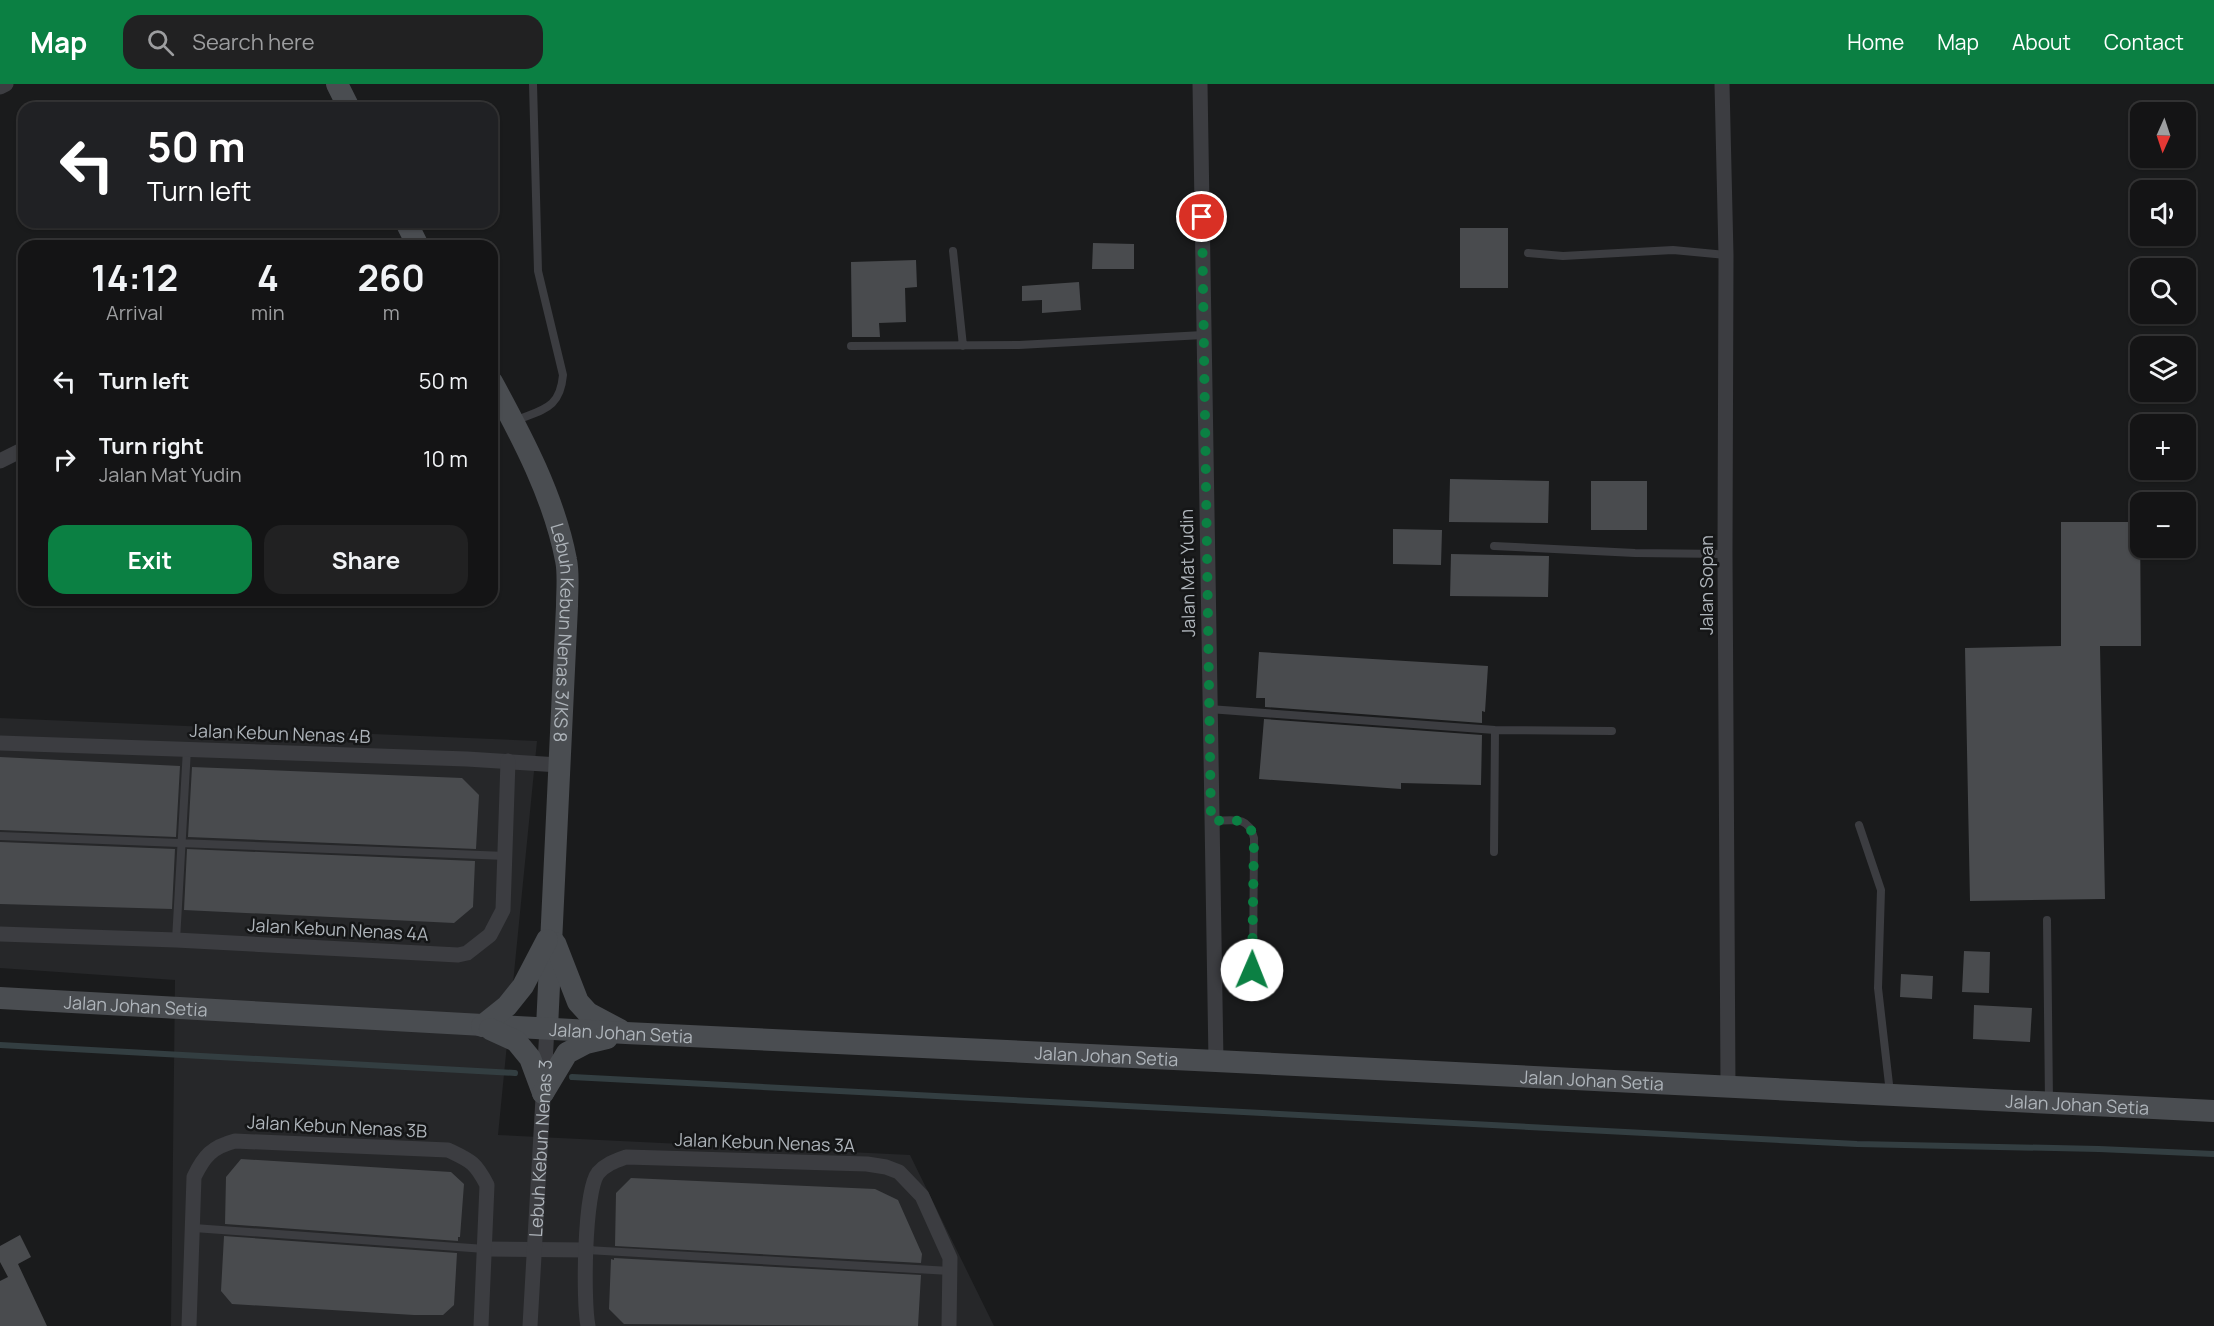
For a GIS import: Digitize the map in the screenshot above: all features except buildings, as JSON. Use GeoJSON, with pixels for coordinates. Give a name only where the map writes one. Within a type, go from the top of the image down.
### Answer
{"type":"FeatureCollection","features":[{"type":"Feature","properties":{"kind":"main road"},"geometry":{"type":"LineString","coordinates":[[337,84],[346,102]]}},
{"type":"Feature","properties":{"kind":"main road","name":"Lebuh Kebun Nenas 3/KS 8"},"geometry":{"type":"LineString","coordinates":[[498,393],[514,422],[549,499],[566,561],[567,606],[551,934]]}},
{"type":"Feature","properties":{"kind":"main road"},"geometry":{"type":"LineString","coordinates":[[543,1093],[530,1058],[516,1041],[482,1026],[507,1006],[523,986],[551,934]]}},
{"type":"Feature","properties":{"kind":"main road"},"geometry":{"type":"LineString","coordinates":[[551,934],[578,1002],[588,1013],[626,1033]]}},
{"type":"Feature","properties":{"kind":"main road","name":"Lebuh Kebun Nenas 3"},"geometry":{"type":"LineString","coordinates":[[547,1028],[551,934]]}},
{"type":"Feature","properties":{"kind":"main road","name":"Jalan Johan Setia"},"geometry":{"type":"LineString","coordinates":[[0,998],[482,1026],[1215,1060],[2214,1111]]}},
{"type":"Feature","properties":{"kind":"main road"},"geometry":{"type":"LineString","coordinates":[[543,1093],[567,1053],[585,1043],[626,1033]]}},
{"type":"Feature","properties":{"kind":"street"},"geometry":{"type":"LineString","coordinates":[[0,87],[6,84]]}},
{"type":"Feature","properties":{"kind":"street","name":"Jalan Mat Yudin"},"geometry":{"type":"LineString","coordinates":[[1200,84],[1209,709],[1216,1001],[1215,1060]]}},
{"type":"Feature","properties":{"kind":"street","name":"Jalan Sopan"},"geometry":{"type":"LineString","coordinates":[[1722,84],[1726,255],[1728,1087]]}},
{"type":"Feature","properties":{"kind":"street"},"geometry":{"type":"LineString","coordinates":[[0,461],[18,452]]}},
{"type":"Feature","properties":{"kind":"street","name":"Jalan Kebun Nenas 4B"},"geometry":{"type":"LineString","coordinates":[[0,743],[508,761],[559,765]]}},
{"type":"Feature","properties":{"kind":"street","name":"Jalan Kebun Nenas 4A"},"geometry":{"type":"LineString","coordinates":[[0,934],[176,940],[458,955],[467,953],[490,935],[501,917],[505,897],[508,761]]}},
{"type":"Feature","properties":{"kind":"street","name":"Lebuh Kebun Nenas 3"},"geometry":{"type":"LineString","coordinates":[[530,1326],[547,1028]]}},
{"type":"Feature","properties":{"kind":"street","name":"Jalan Kebun Nenas 3B"},"geometry":{"type":"LineString","coordinates":[[189,1326],[194,1177],[202,1160],[218,1145],[235,1141],[448,1150],[466,1158],[478,1167],[487,1185],[481,1326]]}},
{"type":"Feature","properties":{"kind":"street","name":"Jalan Kebun Nenas 3A"},"geometry":{"type":"LineString","coordinates":[[588,1326],[586,1315],[587,1251],[592,1185],[597,1174],[609,1164],[626,1158],[867,1164],[899,1172],[922,1196],[950,1258],[949,1326]]}},
{"type":"Feature","properties":{"kind":"street"},"geometry":{"type":"LineString","coordinates":[[485,1249],[534,1248],[587,1251]]}},
{"type":"Feature","properties":{"kind":"lane"},"geometry":{"type":"LineString","coordinates":[[514,422],[552,405],[562,392],[563,375],[538,271],[533,84]]}},
{"type":"Feature","properties":{"kind":"lane"},"geometry":{"type":"LineString","coordinates":[[1528,253],[1563,256],[1674,250],[1726,255]]}},
{"type":"Feature","properties":{"kind":"lane"},"geometry":{"type":"LineString","coordinates":[[953,251],[963,346]]}},
{"type":"Feature","properties":{"kind":"lane"},"geometry":{"type":"LineString","coordinates":[[851,346],[1019,345],[1203,335]]}},
{"type":"Feature","properties":{"kind":"lane"},"geometry":{"type":"LineString","coordinates":[[1494,546],[1635,553],[1725,554]]}},
{"type":"Feature","properties":{"kind":"lane"},"geometry":{"type":"LineString","coordinates":[[1209,709],[1495,730],[1612,731]]}},
{"type":"Feature","properties":{"kind":"lane"},"geometry":{"type":"LineString","coordinates":[[1494,852],[1495,730]]}},
{"type":"Feature","properties":{"kind":"lane"},"geometry":{"type":"LineString","coordinates":[[176,940],[187,749]]}},
{"type":"Feature","properties":{"kind":"lane"},"geometry":{"type":"LineString","coordinates":[[1211,821],[1242,822],[1248,824],[1252,830],[1254,838],[1252,970]]}},
{"type":"Feature","properties":{"kind":"lane"},"geometry":{"type":"LineString","coordinates":[[1859,825],[1881,890],[1878,988],[1890,1095]]}},
{"type":"Feature","properties":{"kind":"lane"},"geometry":{"type":"LineString","coordinates":[[0,836],[506,856]]}},
{"type":"Feature","properties":{"kind":"lane"},"geometry":{"type":"LineString","coordinates":[[2047,920],[2049,1103]]}},
{"type":"Feature","properties":{"kind":"lane"},"geometry":{"type":"LineString","coordinates":[[194,1228],[485,1249]]}},
{"type":"Feature","properties":{"kind":"lane"},"geometry":{"type":"LineString","coordinates":[[587,1251],[951,1272]]}},
{"type":"Feature","properties":{"kind":"shaded area"},"geometry":{"type":"Polygon","coordinates":[[[0,718],[537,741],[498,1135],[910,1155],[994,1326],[171,1326],[175,980],[0,968],[0,718]]]}},
{"type":"Feature","properties":{"kind":"waterway"},"geometry":{"type":"LineString","coordinates":[[0,1045],[515,1073]]}},
{"type":"Feature","properties":{"kind":"waterway"},"geometry":{"type":"LineString","coordinates":[[572,1077],[1857,1144],[2214,1154]]}},
{"type":"Feature","properties":{"kind":"route"},"geometry":{"type":"LineString","coordinates":[[1202,217],[1211,821],[1242,822],[1248,824],[1252,830],[1254,838],[1252,970]]}}]}
